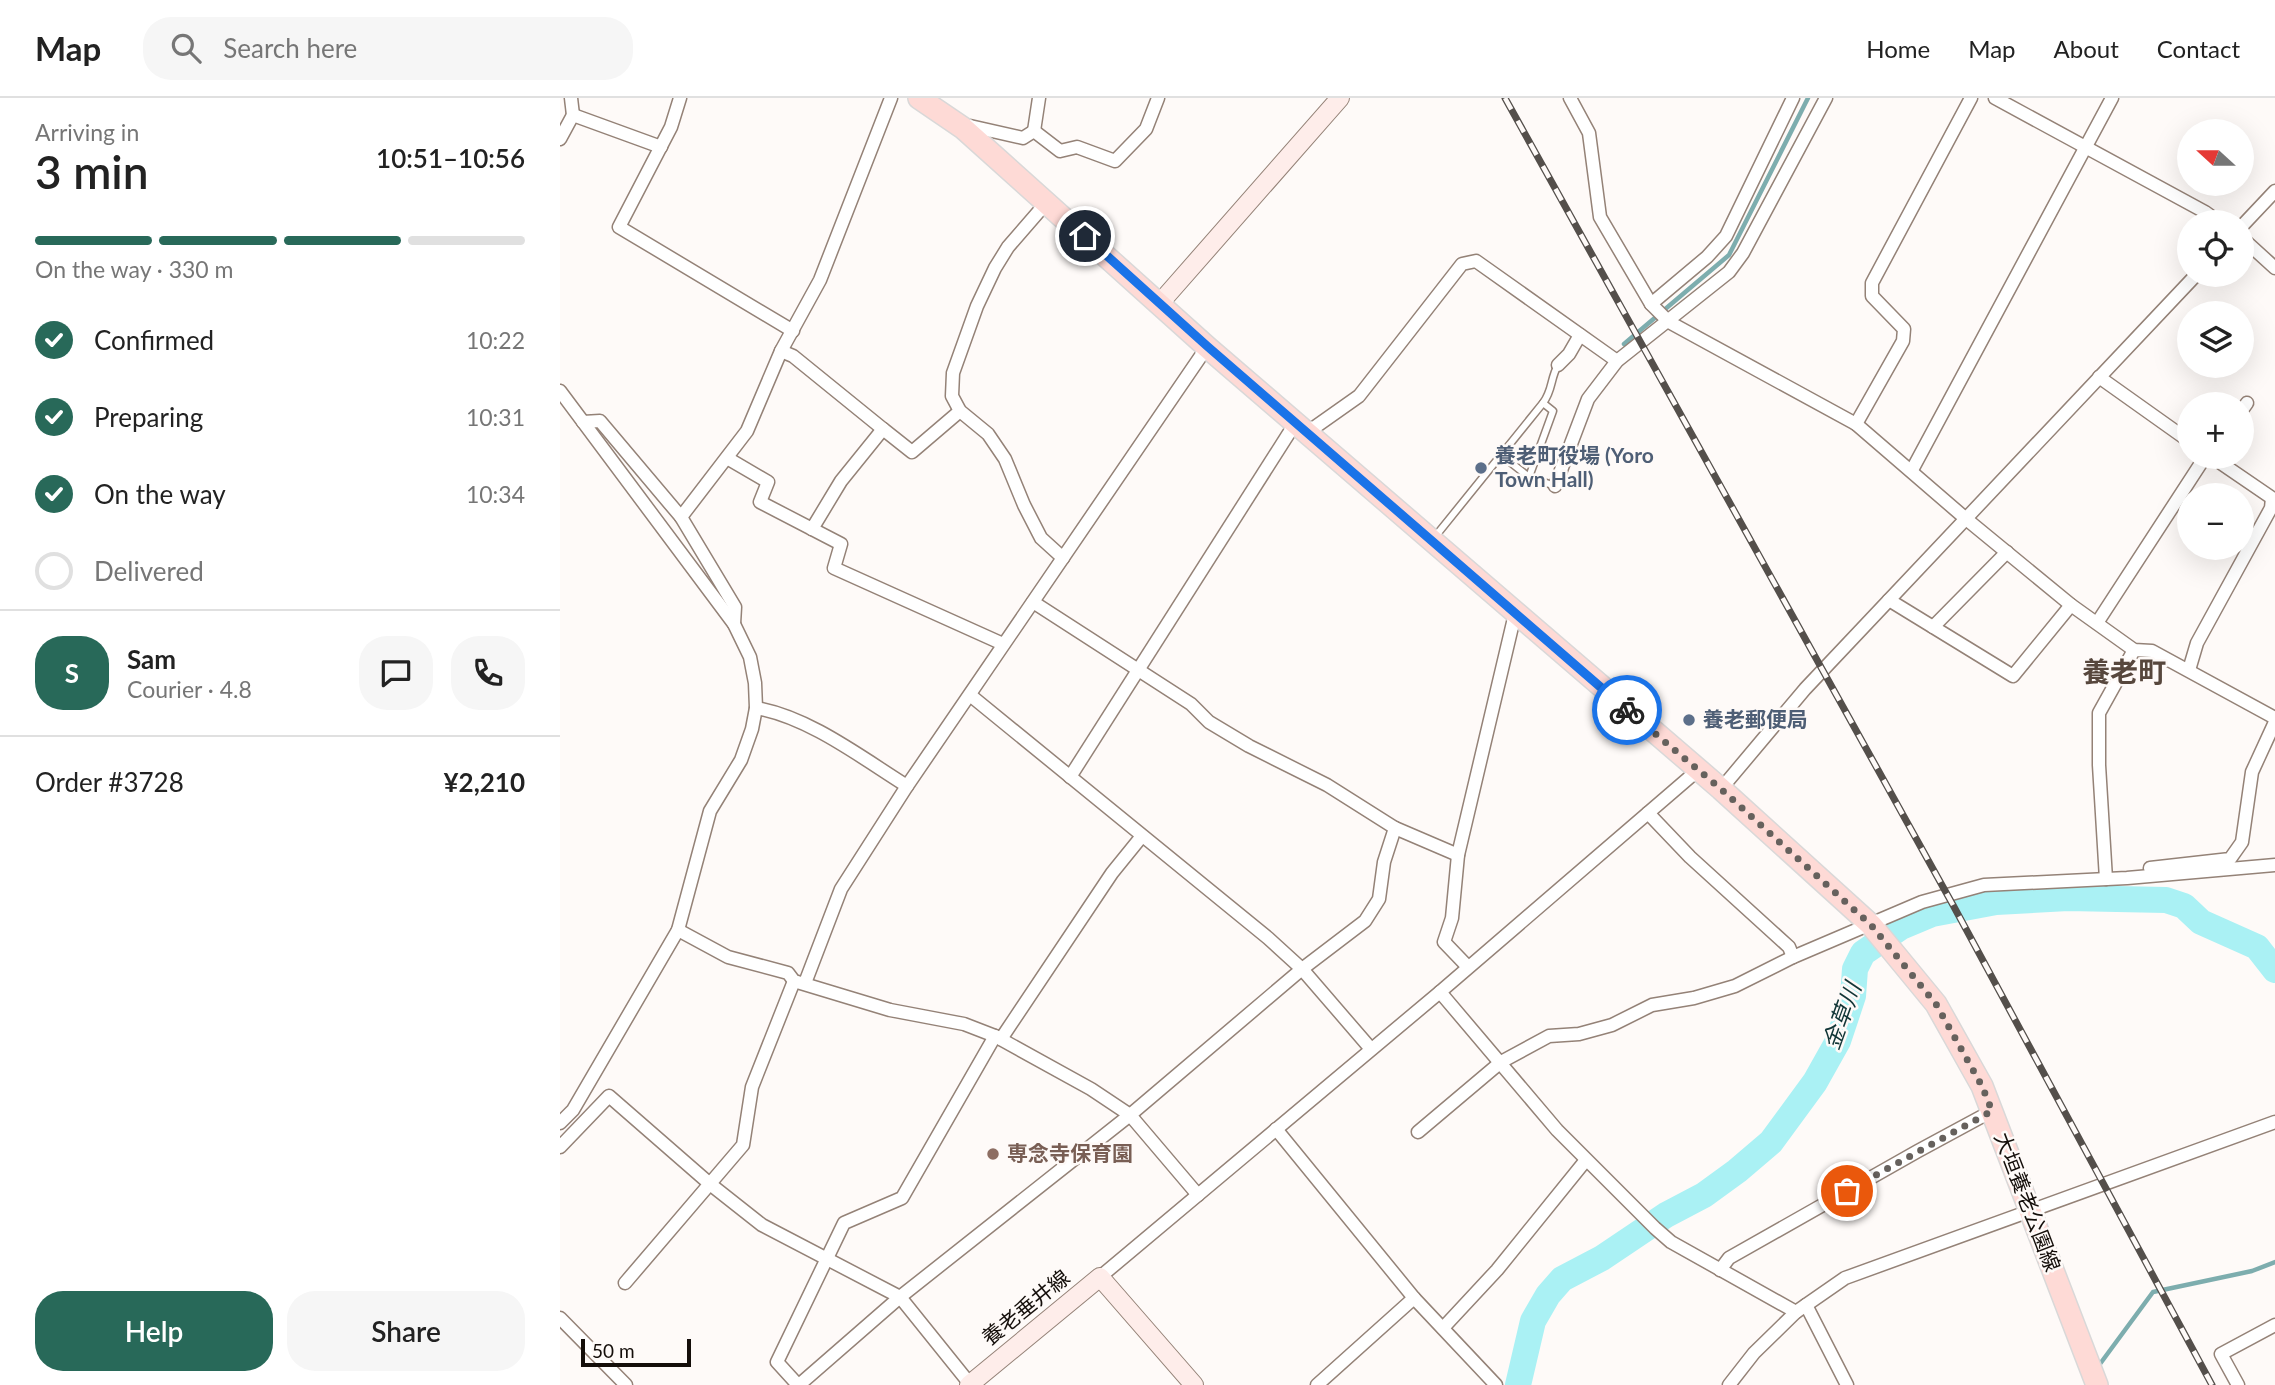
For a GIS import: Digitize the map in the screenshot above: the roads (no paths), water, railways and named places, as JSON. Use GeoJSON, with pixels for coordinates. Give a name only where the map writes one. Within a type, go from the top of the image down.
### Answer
{"type":"FeatureCollection","features":[{"type":"Feature","properties":{"kind":"main road","name":"大垣養老公園線"},"geometry":{"type":"LineString","coordinates":[[919,98],[963,128],[1207,346],[1721,789],[1881,936],[1936,1004],[1982,1086],[2094,1376]]}},
{"type":"Feature","properties":{"kind":"main road"},"geometry":{"type":"LineString","coordinates":[[1160,303],[1340,98]]}},
{"type":"Feature","properties":{"kind":"main road","name":"養老垂井線"},"geometry":{"type":"LineString","coordinates":[[969,1384],[1100,1277],[1194,1385]]}},
{"type":"Feature","properties":{"kind":"street"},"geometry":{"type":"LineString","coordinates":[[560,139],[573,115],[571,98]]}},
{"type":"Feature","properties":{"kind":"street"},"geometry":{"type":"LineString","coordinates":[[680,98],[662,147],[619,227],[793,331]]}},
{"type":"Feature","properties":{"kind":"street"},"geometry":{"type":"LineString","coordinates":[[681,517],[747,430],[781,351],[820,280],[891,98]]}},
{"type":"Feature","properties":{"kind":"street"},"geometry":{"type":"LineString","coordinates":[[963,128],[970,126],[1023,138],[1034,131],[1039,98]]}},
{"type":"Feature","properties":{"kind":"street"},"geometry":{"type":"LineString","coordinates":[[1034,131],[1060,151],[1077,147],[1115,162],[1146,129],[1158,98]]}},
{"type":"Feature","properties":{"kind":"street"},"geometry":{"type":"LineString","coordinates":[[1570,98],[1589,133],[1600,217],[1651,304],[1669,322],[1856,424],[1965,518],[2071,604],[2134,650],[2152,651],[2275,720],[2252,772],[2242,842],[2230,859],[2144,869],[2127,878]]}},
{"type":"Feature","properties":{"kind":"street"},"geometry":{"type":"LineString","coordinates":[[1651,304],[1707,257],[1726,236],[1793,98]]}},
{"type":"Feature","properties":{"kind":"street"},"geometry":{"type":"LineString","coordinates":[[1555,486],[1588,400],[1617,361],[1729,272],[1743,253],[1826,98]]}},
{"type":"Feature","properties":{"kind":"street"},"geometry":{"type":"LineString","coordinates":[[1856,424],[1903,341],[1904,329],[1872,296],[1872,283],[1971,98]]}},
{"type":"Feature","properties":{"kind":"street"},"geometry":{"type":"LineString","coordinates":[[1995,98],[2201,210]]}},
{"type":"Feature","properties":{"kind":"street"},"geometry":{"type":"LineString","coordinates":[[1912,470],[2112,98]]}},
{"type":"Feature","properties":{"kind":"street"},"geometry":{"type":"LineString","coordinates":[[573,115],[662,147]]}},
{"type":"Feature","properties":{"kind":"street"},"geometry":{"type":"LineString","coordinates":[[2254,213],[2275,191]]}},
{"type":"Feature","properties":{"kind":"street"},"geometry":{"type":"LineString","coordinates":[[1047,202],[1008,247],[995,268],[977,306],[953,373],[952,396],[960,411],[988,434],[1005,459],[1041,538],[1063,558]]}},
{"type":"Feature","properties":{"kind":"street"},"geometry":{"type":"LineString","coordinates":[[2254,249],[2275,268]]}},
{"type":"Feature","properties":{"kind":"street"},"geometry":{"type":"LineString","coordinates":[[1070,777],[1137,671],[1302,427],[1359,397],[1462,264],[1476,261],[1617,361]]}},
{"type":"Feature","properties":{"kind":"street"},"geometry":{"type":"LineString","coordinates":[[1721,789],[1805,689],[2185,287]]}},
{"type":"Feature","properties":{"kind":"street"},"geometry":{"type":"LineString","coordinates":[[1558,365],[1569,354],[1580,335]]}},
{"type":"Feature","properties":{"kind":"street"},"geometry":{"type":"LineString","coordinates":[[625,1283],[743,1145],[752,1087],[841,888],[907,786],[1207,346]]}},
{"type":"Feature","properties":{"kind":"street"},"geometry":{"type":"LineString","coordinates":[[781,351],[793,356],[912,452],[960,411]]}},
{"type":"Feature","properties":{"kind":"street"},"geometry":{"type":"LineString","coordinates":[[2099,377],[2177,432]]}},
{"type":"Feature","properties":{"kind":"street"},"geometry":{"type":"LineString","coordinates":[[560,391],[734,624],[750,657],[756,708],[741,760],[710,811],[678,930],[573,1110],[560,1123]]}},
{"type":"Feature","properties":{"kind":"street"},"geometry":{"type":"LineString","coordinates":[[583,422],[600,421],[681,517],[735,607],[734,624]]}},
{"type":"Feature","properties":{"kind":"street"},"geometry":{"type":"LineString","coordinates":[[812,529],[841,481],[884,429]]}},
{"type":"Feature","properties":{"kind":"street"},"geometry":{"type":"LineString","coordinates":[[727,458],[768,482],[760,502],[841,544],[834,568],[1003,644]]}},
{"type":"Feature","properties":{"kind":"street"},"geometry":{"type":"LineString","coordinates":[[2097,623],[2197,469]]}},
{"type":"Feature","properties":{"kind":"street"},"geometry":{"type":"LineString","coordinates":[[2189,670],[2197,643],[2272,508],[2272,498],[2230,469]]}},
{"type":"Feature","properties":{"kind":"street"},"geometry":{"type":"LineString","coordinates":[[1933,627],[2007,552]]}},
{"type":"Feature","properties":{"kind":"street"},"geometry":{"type":"LineString","coordinates":[[1889,600],[2013,676],[2071,604]]}},
{"type":"Feature","properties":{"kind":"street"},"geometry":{"type":"LineString","coordinates":[[1033,602],[1191,704],[1209,722],[1249,746],[1327,785],[1395,828],[1458,855]]}},
{"type":"Feature","properties":{"kind":"street"},"geometry":{"type":"LineString","coordinates":[[1468,967],[1444,942],[1452,918],[1458,855],[1515,614]]}},
{"type":"Feature","properties":{"kind":"street"},"geometry":{"type":"LineString","coordinates":[[2106,879],[2099,765],[2099,713],[2134,650]]}},
{"type":"Feature","properties":{"kind":"street"},"geometry":{"type":"LineString","coordinates":[[970,695],[1268,938],[1302,969],[1371,1049]]}},
{"type":"Feature","properties":{"kind":"street"},"geometry":{"type":"LineString","coordinates":[[756,708],[793,720],[840,744],[907,786]]}},
{"type":"Feature","properties":{"kind":"street"},"geometry":{"type":"LineString","coordinates":[[1100,1277],[1440,992],[1698,770]]}},
{"type":"Feature","properties":{"kind":"street"},"geometry":{"type":"LineString","coordinates":[[1648,813],[1690,857],[1789,947],[1793,957]]}},
{"type":"Feature","properties":{"kind":"street"},"geometry":{"type":"LineString","coordinates":[[1142,836],[1112,873],[998,1038],[902,1198],[844,1223],[777,1362],[799,1385],[900,1297],[1130,1115],[1302,969],[1365,920],[1379,899],[1384,862],[1395,828]]}},
{"type":"Feature","properties":{"kind":"street"},"geometry":{"type":"LineString","coordinates":[[1418,1132],[1501,1062],[1549,1036],[1579,1034],[1612,1025],[1652,1005],[1694,998],[1735,986],[1793,957],[1881,936],[1922,902],[1984,885],[2127,878],[2275,865]]}},
{"type":"Feature","properties":{"kind":"street"},"geometry":{"type":"LineString","coordinates":[[678,930],[728,957],[788,973],[799,982],[890,1010],[964,1024],[998,1038],[1091,1089],[1130,1115],[1198,1195]]}},
{"type":"Feature","properties":{"kind":"street"},"geometry":{"type":"LineString","coordinates":[[1440,992],[1557,1130],[1655,1228],[1671,1242],[1720,1270],[1801,1308],[1847,1385]]}},
{"type":"Feature","properties":{"kind":"street"},"geometry":{"type":"LineString","coordinates":[[560,1147],[609,1096],[710,1184],[762,1225],[900,1297],[969,1384]]}},
{"type":"Feature","properties":{"kind":"street"},"geometry":{"type":"LineString","coordinates":[[1720,1270],[1729,1258],[1992,1111]]}},
{"type":"Feature","properties":{"kind":"street"},"geometry":{"type":"LineString","coordinates":[[1729,1385],[1754,1353],[1801,1308],[1844,1278],[2275,1122]]}},
{"type":"Feature","properties":{"kind":"street"},"geometry":{"type":"LineString","coordinates":[[1276,1129],[1414,1298],[1496,1385]]}},
{"type":"Feature","properties":{"kind":"street"},"geometry":{"type":"LineString","coordinates":[[1443,1328],[1497,1270],[1586,1160]]}},
{"type":"Feature","properties":{"kind":"street"},"geometry":{"type":"LineString","coordinates":[[1317,1385],[1414,1298]]}},
{"type":"Feature","properties":{"kind":"street"},"geometry":{"type":"LineString","coordinates":[[560,1318],[626,1385]]}},
{"type":"Feature","properties":{"kind":"street"},"geometry":{"type":"LineString","coordinates":[[2238,1385],[2221,1354],[2275,1325]]}},
{"type":"Feature","properties":{"kind":"lane"},"geometry":{"type":"LineString","coordinates":[[1432,541],[1543,403],[1550,393],[1552,375],[1558,365]]}},
{"type":"Feature","properties":{"kind":"lane"},"geometry":{"type":"LineString","coordinates":[[1529,477],[1553,411],[1543,403]]}},
{"type":"Feature","properties":{"kind":"lane"},"geometry":{"type":"LineString","coordinates":[[1501,455],[1529,477],[1555,486]]}},
{"type":"Feature","properties":{"kind":"waterway"},"geometry":{"type":"LineString","coordinates":[[1624,344],[1729,255],[1808,98]]}},
{"type":"Feature","properties":{"kind":"waterway","name":"金草川"},"geometry":{"type":"LineString","coordinates":[[1518,1385],[1533,1321],[1548,1295],[1562,1279],[1602,1258],[1666,1215],[1704,1195],[1771,1142],[1815,1082],[1838,1041],[1853,996],[1855,969],[1863,953],[1901,927],[1932,914],[1996,902],[2068,898],[2166,900],[2184,906],[2201,922],[2257,947],[2275,970]]}},
{"type":"Feature","properties":{"kind":"waterway"},"geometry":{"type":"LineString","coordinates":[[2097,1368],[2153,1292],[2252,1271],[2275,1262]]}},
{"type":"Feature","properties":{"kind":"railway"},"geometry":{"type":"LineString","coordinates":[[1505,98],[1953,905],[2212,1385]]}},
{"type":"Feature","properties":{"kind":"place","name":"養老町役場 (Yoro Town Hall)"},"geometry":{"type":"Point","coordinates":[1481,468]}},
{"type":"Feature","properties":{"kind":"place","name":"養老郵便局"},"geometry":{"type":"Point","coordinates":[1689,720]}},
{"type":"Feature","properties":{"kind":"place","name":"専念寺保育園"},"geometry":{"type":"Point","coordinates":[993,1154]}},
{"type":"Feature","properties":{"kind":"district","name":"養老町"},"geometry":{"type":"Point","coordinates":[2124,672]}}]}
